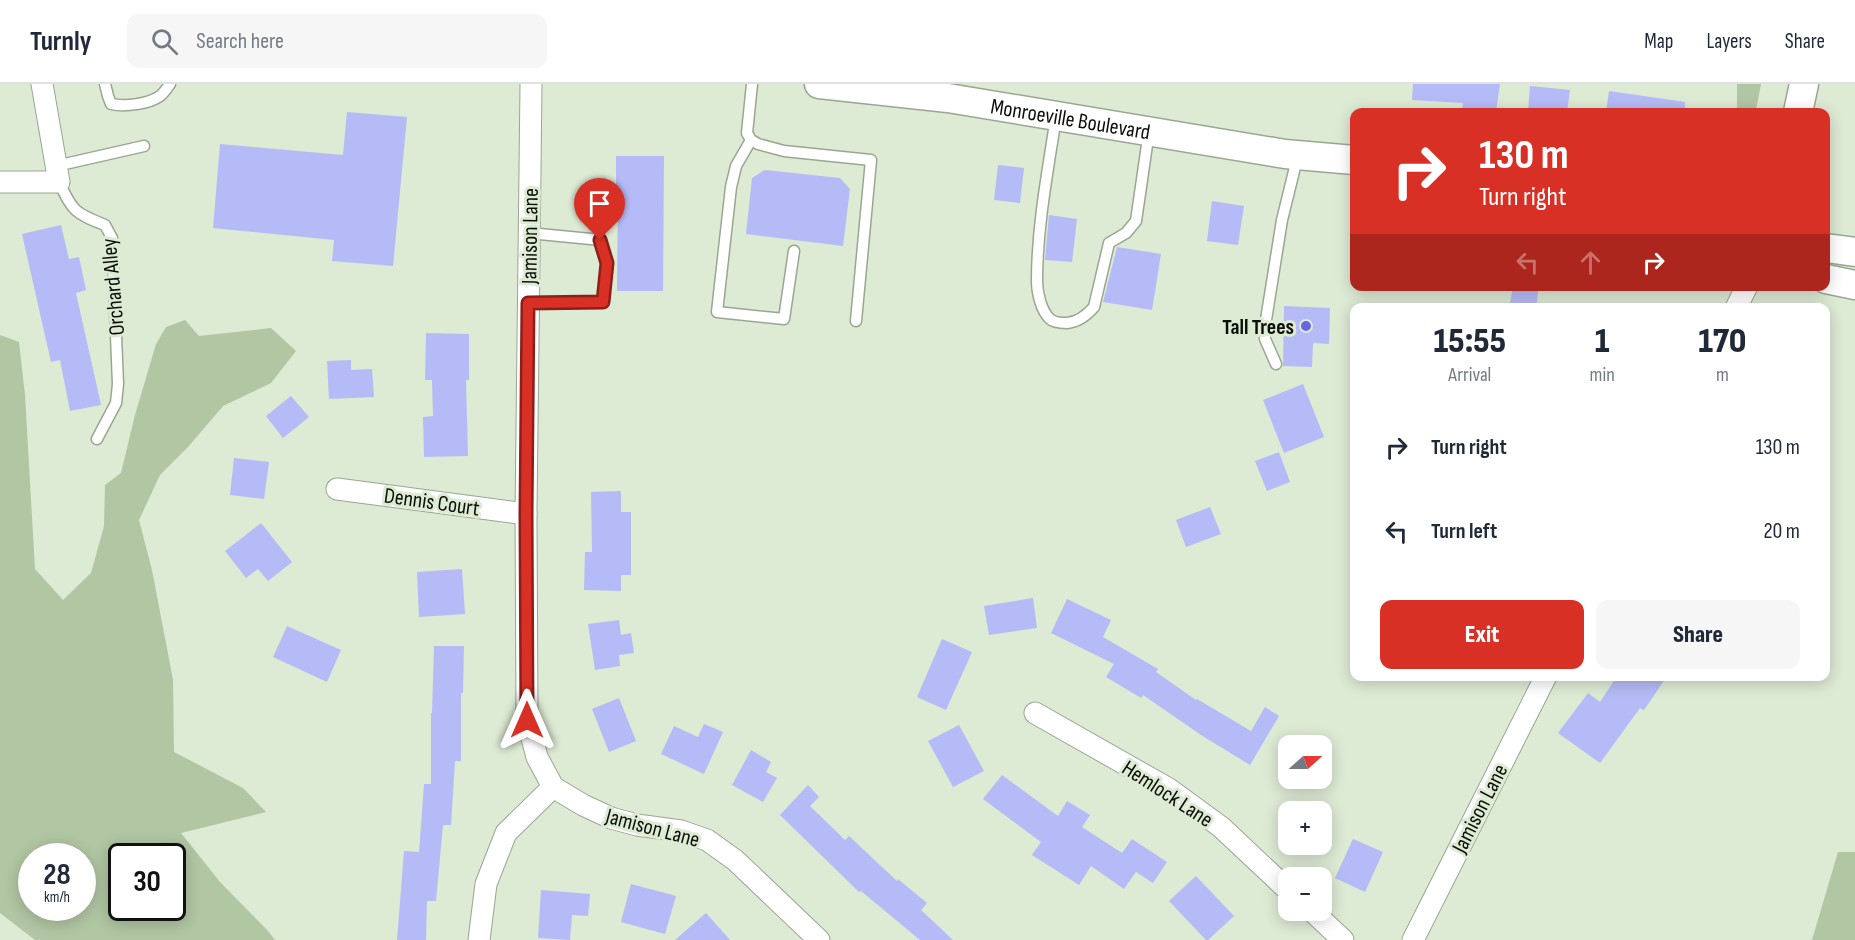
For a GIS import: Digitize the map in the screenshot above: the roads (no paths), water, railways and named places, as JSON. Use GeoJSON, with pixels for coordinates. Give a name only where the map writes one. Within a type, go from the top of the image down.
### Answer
{"type":"FeatureCollection","features":[{"type":"Feature","properties":{"kind":"main road","name":"Monroeville Boulevard"},"geometry":{"type":"LineString","coordinates":[[819,84],[949,91],[1056,116],[1291,156],[1350,160]]}},
{"type":"Feature","properties":{"kind":"main road"},"geometry":{"type":"LineString","coordinates":[[1799,108],[1804,84]]}},
{"type":"Feature","properties":{"kind":"main road","name":"Monroeville Boulevard"},"geometry":{"type":"LineString","coordinates":[[1291,156],[1350,178]]}},
{"type":"Feature","properties":{"kind":"main road"},"geometry":{"type":"LineString","coordinates":[[1830,249],[1855,252]]}},
{"type":"Feature","properties":{"kind":"main road"},"geometry":{"type":"LineString","coordinates":[[1830,280],[1855,285]]}},
{"type":"Feature","properties":{"kind":"street","name":"Orchard Alley"},"geometry":{"type":"LineString","coordinates":[[42,84],[58,174]]}},
{"type":"Feature","properties":{"kind":"street","name":"Jamison Lane"},"geometry":{"type":"LineString","coordinates":[[531,84],[526,514],[527,720],[537,757],[553,787],[583,805],[611,818],[637,825],[681,831],[707,840],[735,860],[819,940]]}},
{"type":"Feature","properties":{"kind":"street"},"geometry":{"type":"LineString","coordinates":[[0,182],[58,174]]}},
{"type":"Feature","properties":{"kind":"street","name":"Dennis Court"},"geometry":{"type":"LineString","coordinates":[[337,489],[526,514]]}},
{"type":"Feature","properties":{"kind":"street","name":"Jamison Lane"},"geometry":{"type":"LineString","coordinates":[[1413,940],[1543,681]]}},
{"type":"Feature","properties":{"kind":"street","name":"Hemlock Lane"},"geometry":{"type":"LineString","coordinates":[[1035,713],[1169,789],[1221,827],[1278,881]]}},
{"type":"Feature","properties":{"kind":"street"},"geometry":{"type":"LineString","coordinates":[[479,940],[486,884],[506,833],[553,787]]}},
{"type":"Feature","properties":{"kind":"street"},"geometry":{"type":"LineString","coordinates":[[1323,921],[1343,940]]}},
{"type":"Feature","properties":{"kind":"lane"},"geometry":{"type":"LineString","coordinates":[[105,84],[111,104],[118,106],[152,100],[162,94],[170,84]]}},
{"type":"Feature","properties":{"kind":"lane"},"geometry":{"type":"LineString","coordinates":[[752,84],[746,126],[751,140],[784,150],[871,160],[856,321]]}},
{"type":"Feature","properties":{"kind":"lane"},"geometry":{"type":"LineString","coordinates":[[1056,116],[1042,215],[1037,282],[1039,296],[1049,319],[1054,322],[1069,323],[1078,320],[1094,307],[1108,246],[1111,240],[1132,228],[1136,221],[1149,131]]}},
{"type":"Feature","properties":{"kind":"lane"},"geometry":{"type":"LineString","coordinates":[[751,140],[736,166],[731,187],[717,312],[784,319],[794,251]]}},
{"type":"Feature","properties":{"kind":"lane"},"geometry":{"type":"LineString","coordinates":[[58,174],[144,146]]}},
{"type":"Feature","properties":{"kind":"lane"},"geometry":{"type":"LineString","coordinates":[[1276,364],[1265,339],[1265,326],[1291,156]]}},
{"type":"Feature","properties":{"kind":"lane","name":"Orchard Alley"},"geometry":{"type":"LineString","coordinates":[[58,174],[69,204],[77,213],[105,225],[112,238],[118,384],[116,403],[97,439]]}},
{"type":"Feature","properties":{"kind":"lane"},"geometry":{"type":"LineString","coordinates":[[528,303],[603,302],[607,263],[600,240],[529,233]]}},
{"type":"Feature","properties":{"kind":"place","name":"Tall Trees"},"geometry":{"type":"Point","coordinates":[1306,326]}}]}
